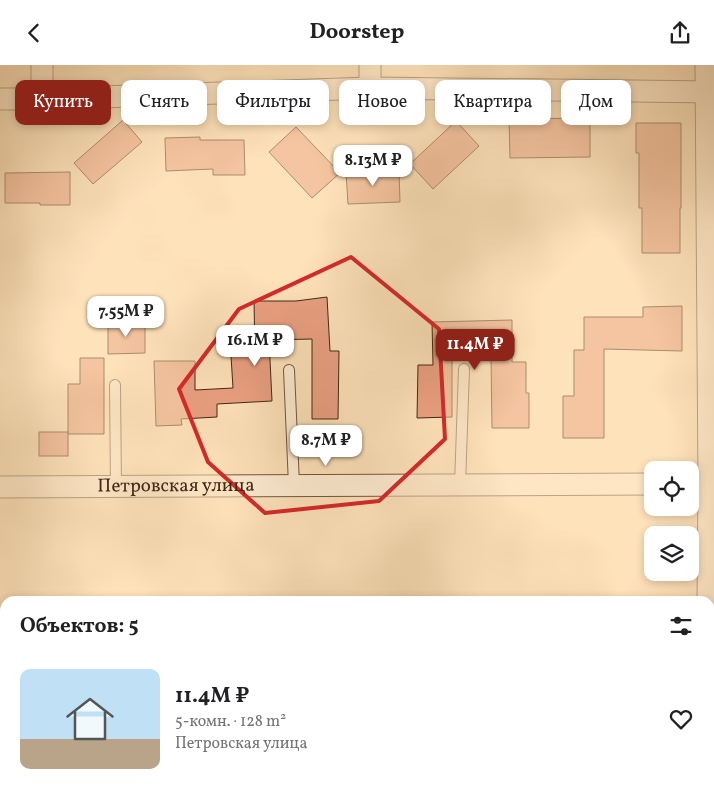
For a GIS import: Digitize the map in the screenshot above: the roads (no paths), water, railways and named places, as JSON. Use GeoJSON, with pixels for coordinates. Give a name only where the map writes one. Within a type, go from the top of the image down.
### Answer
{"type":"FeatureCollection","features":[{"type":"Feature","properties":{"kind":"street"},"geometry":{"type":"LineString","coordinates":[[42,65],[42,80]]}},
{"type":"Feature","properties":{"kind":"street"},"geometry":{"type":"LineString","coordinates":[[370,65],[370,80]]}},
{"type":"Feature","properties":{"kind":"street"},"geometry":{"type":"LineString","coordinates":[[706,65],[710,92],[704,484],[708,596]]}},
{"type":"Feature","properties":{"kind":"street"},"geometry":{"type":"LineString","coordinates":[[111,97],[339,89]]}},
{"type":"Feature","properties":{"kind":"street"},"geometry":{"type":"LineString","coordinates":[[425,89],[710,92]]}},
{"type":"Feature","properties":{"kind":"street"},"geometry":{"type":"LineString","coordinates":[[0,99],[15,99]]}},
{"type":"Feature","properties":{"kind":"street","name":"Петровская улица"},"geometry":{"type":"LineString","coordinates":[[0,487],[644,484]]}},
{"type":"Feature","properties":{"kind":"lane"},"geometry":{"type":"LineString","coordinates":[[460,485],[464,369]]}},
{"type":"Feature","properties":{"kind":"lane"},"geometry":{"type":"LineString","coordinates":[[289,370],[294,485]]}},
{"type":"Feature","properties":{"kind":"lane"},"geometry":{"type":"LineString","coordinates":[[115,385],[116,487]]}}]}
